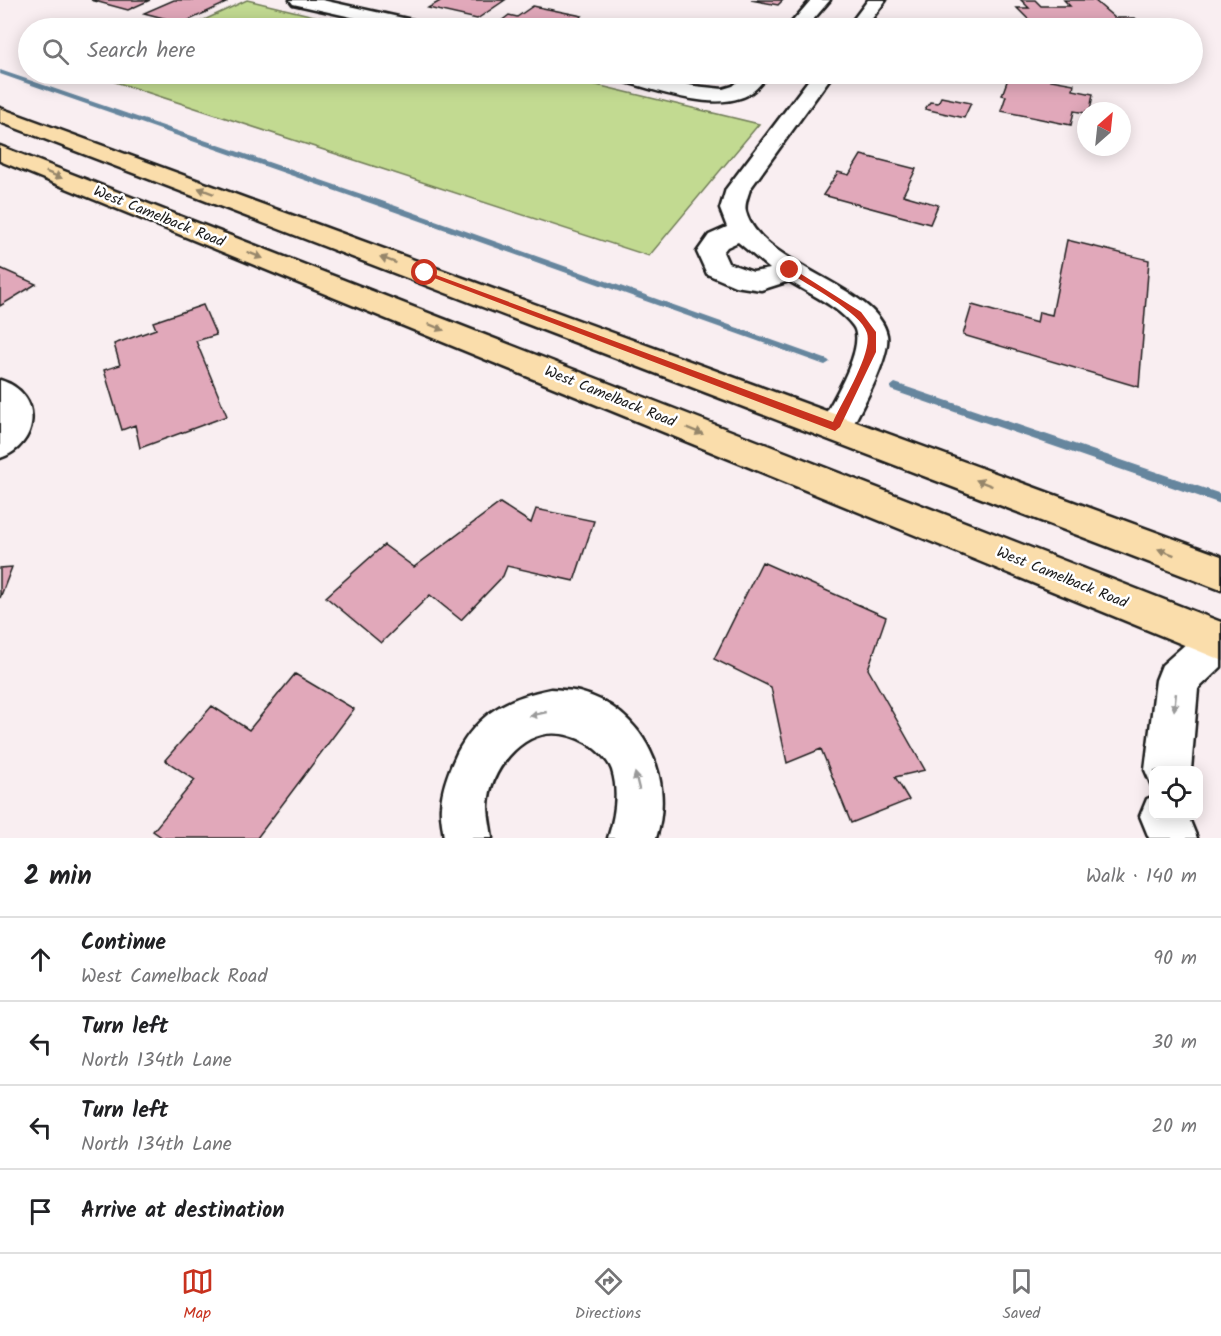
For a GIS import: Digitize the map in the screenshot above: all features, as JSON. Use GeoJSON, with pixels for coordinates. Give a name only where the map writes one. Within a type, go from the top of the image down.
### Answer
{"type":"FeatureCollection","features":[{"type":"Feature","properties":{"kind":"main road"},"geometry":{"type":"LineString","coordinates":[[0,114],[1221,573]]}},
{"type":"Feature","properties":{"kind":"main road","name":"West Camelback Road"},"geometry":{"type":"LineString","coordinates":[[0,153],[1221,636]]}},
{"type":"Feature","properties":{"kind":"street"},"geometry":{"type":"LineString","coordinates":[[299,0],[379,18]]}},
{"type":"Feature","properties":{"kind":"street"},"geometry":{"type":"LineString","coordinates":[[805,18],[821,0]]}},
{"type":"Feature","properties":{"kind":"street"},"geometry":{"type":"LineString","coordinates":[[864,18],[877,0]]}},
{"type":"Feature","properties":{"kind":"street"},"geometry":{"type":"LineString","coordinates":[[664,84],[708,94],[731,94],[746,88],[749,84]]}},
{"type":"Feature","properties":{"kind":"street"},"geometry":{"type":"LineString","coordinates":[[816,84],[738,189],[732,209],[740,231],[790,270],[858,314],[872,332],[871,352],[835,427]]}},
{"type":"Feature","properties":{"kind":"street"},"geometry":{"type":"LineString","coordinates":[[740,231],[718,241],[710,252],[717,268],[743,280],[770,281],[790,270]]}},
{"type":"Feature","properties":{"kind":"street"},"geometry":{"type":"LineString","coordinates":[[0,392],[12,400],[17,411],[14,425],[0,445]]}},
{"type":"Feature","properties":{"kind":"street"},"geometry":{"type":"LineString","coordinates":[[1169,766],[1178,680],[1221,636]]}},
{"type":"Feature","properties":{"kind":"street"},"geometry":{"type":"LineString","coordinates":[[464,833],[464,792],[474,762],[491,738],[514,721],[541,712],[569,711],[594,720],[616,737],[632,761],[640,791],[638,822],[632,838]]}},
{"type":"Feature","properties":{"kind":"street"},"geometry":{"type":"LineString","coordinates":[[1166,820],[1173,838]]}},
{"type":"Feature","properties":{"kind":"green space"},"geometry":{"type":"Polygon","coordinates":[[[247,0],[322,18],[208,18],[247,0]]]}},
{"type":"Feature","properties":{"kind":"green space"},"geometry":{"type":"Polygon","coordinates":[[[122,84],[593,84],[759,124],[649,256],[122,84]]]}},
{"type":"Feature","properties":{"kind":"building"},"geometry":{"type":"Polygon","coordinates":[[[91,0],[150,0],[128,10],[91,0]]]}},
{"type":"Feature","properties":{"kind":"building"},"geometry":{"type":"Polygon","coordinates":[[[174,0],[215,0],[226,3],[194,18],[164,18],[144,13],[174,0]]]}},
{"type":"Feature","properties":{"kind":"building"},"geometry":{"type":"Polygon","coordinates":[[[442,0],[505,0],[478,18],[428,8],[442,0]]]}},
{"type":"Feature","properties":{"kind":"building"},"geometry":{"type":"Polygon","coordinates":[[[751,0],[783,0],[778,5],[751,0]]]}},
{"type":"Feature","properties":{"kind":"building"},"geometry":{"type":"Polygon","coordinates":[[[1021,0],[1035,0],[1041,6],[1070,6],[1064,0],[1094,0],[1115,18],[1027,18],[1017,8],[1029,8],[1021,0]]]}},
{"type":"Feature","properties":{"kind":"building"},"geometry":{"type":"Polygon","coordinates":[[[533,6],[582,16],[579,18],[505,18],[509,15],[517,17],[533,6]]]}},
{"type":"Feature","properties":{"kind":"building"},"geometry":{"type":"Polygon","coordinates":[[[1006,84],[1074,84],[1073,90],[1093,94],[1092,102],[1077,102],[1077,112],[1074,111],[1071,125],[1001,111],[1006,96],[1002,95],[1006,84]]]}},
{"type":"Feature","properties":{"kind":"building"},"geometry":{"type":"Polygon","coordinates":[[[941,97],[971,103],[964,118],[925,109],[930,102],[938,103],[941,97]]]}},
{"type":"Feature","properties":{"kind":"building"},"geometry":{"type":"Polygon","coordinates":[[[861,155],[916,169],[903,195],[938,205],[930,224],[823,195],[838,172],[849,175],[861,155]]]}},
{"type":"Feature","properties":{"kind":"building"},"geometry":{"type":"Polygon","coordinates":[[[1067,240],[1149,260],[1139,387],[963,335],[972,305],[1037,323],[1039,312],[1052,315],[1067,240]]]}},
{"type":"Feature","properties":{"kind":"building"},"geometry":{"type":"Polygon","coordinates":[[[0,268],[36,284],[0,306],[0,268]]]}},
{"type":"Feature","properties":{"kind":"building"},"geometry":{"type":"Polygon","coordinates":[[[203,305],[216,335],[196,341],[227,416],[140,448],[135,425],[122,430],[104,370],[120,365],[114,344],[156,329],[153,322],[203,305]]]}},
{"type":"Feature","properties":{"kind":"building"},"geometry":{"type":"Polygon","coordinates":[[[500,503],[531,523],[536,509],[594,521],[574,581],[507,566],[503,576],[461,620],[430,595],[381,643],[326,597],[384,545],[414,567],[500,503]]]}},
{"type":"Feature","properties":{"kind":"building"},"geometry":{"type":"Polygon","coordinates":[[[762,562],[886,617],[868,669],[925,770],[895,777],[909,800],[851,823],[821,749],[787,763],[771,687],[714,659],[762,562]]]}},
{"type":"Feature","properties":{"kind":"building"},"geometry":{"type":"Polygon","coordinates":[[[12,567],[0,598],[0,568],[12,567]]]}},
{"type":"Feature","properties":{"kind":"building"},"geometry":{"type":"Polygon","coordinates":[[[295,674],[354,709],[257,838],[163,838],[153,831],[195,780],[165,760],[212,706],[249,730],[295,674]]]}},
{"type":"Feature","properties":{"kind":"waterway"},"geometry":{"type":"LineString","coordinates":[[0,72],[18,78]]}},
{"type":"Feature","properties":{"kind":"waterway"},"geometry":{"type":"LineString","coordinates":[[35,84],[376,202],[825,362]]}},
{"type":"Feature","properties":{"kind":"waterway"},"geometry":{"type":"LineString","coordinates":[[895,387],[1221,499]]}},
{"type":"Feature","properties":{"kind":"route"},"geometry":{"type":"LineString","coordinates":[[425,273],[835,427],[871,352],[872,332],[858,314],[790,270]]}}]}
